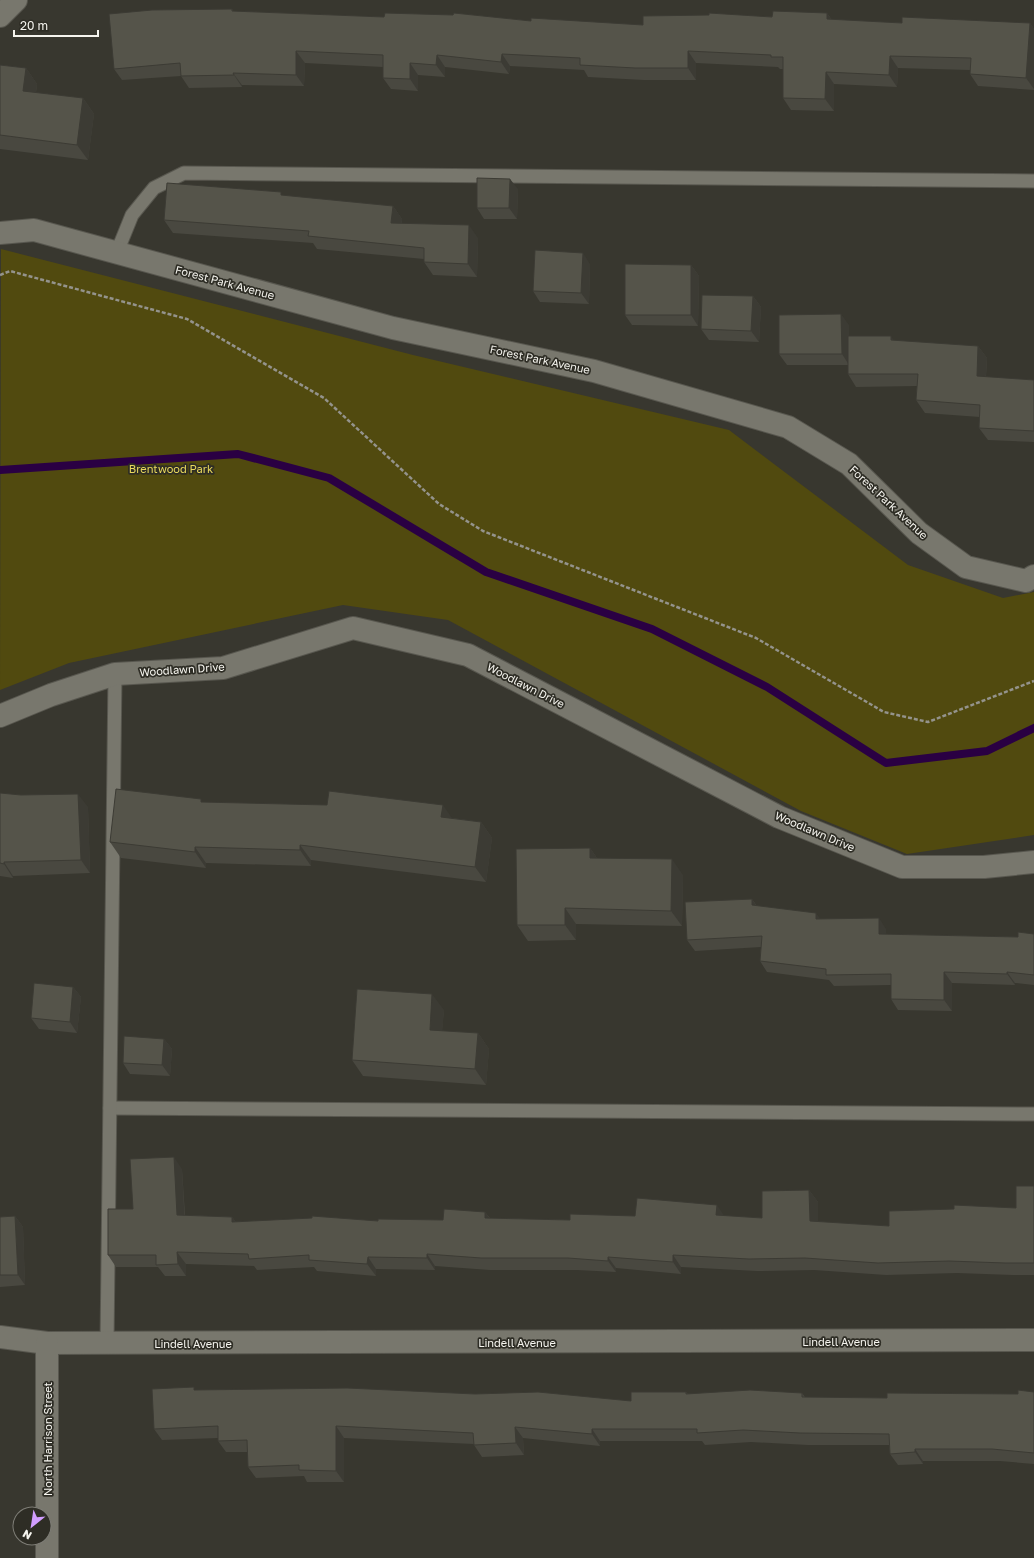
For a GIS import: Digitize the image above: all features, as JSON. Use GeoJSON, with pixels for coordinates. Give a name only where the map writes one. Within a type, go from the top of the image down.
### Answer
{"type":"FeatureCollection","features":[{"type":"Feature","properties":{"kind":"street"},"geometry":{"type":"LineString","coordinates":[[0,16],[16,0]]}},
{"type":"Feature","properties":{"kind":"street","name":"Forest Park Avenue"},"geometry":{"type":"LineString","coordinates":[[0,233],[34,230],[393,328],[594,371],[788,427],[849,464],[919,533],[966,567],[1026,581],[1034,576]]}},
{"type":"Feature","properties":{"kind":"street","name":"Woodlawn Drive"},"geometry":{"type":"LineString","coordinates":[[0,716],[51,695],[115,674],[223,668],[354,628],[468,655],[779,817],[902,867],[984,867],[1034,862]]}},
{"type":"Feature","properties":{"kind":"street","name":"Lindell Avenue"},"geometry":{"type":"LineString","coordinates":[[0,1337],[47,1344],[1034,1340]]}},
{"type":"Feature","properties":{"kind":"street","name":"North Harrison Street"},"geometry":{"type":"LineString","coordinates":[[47,1344],[47,1558]]}},
{"type":"Feature","properties":{"kind":"lane"},"geometry":{"type":"LineString","coordinates":[[117,252],[132,215],[154,188],[184,173],[1034,182]]}},
{"type":"Feature","properties":{"kind":"lane"},"geometry":{"type":"LineString","coordinates":[[107,1343],[115,674]]}},
{"type":"Feature","properties":{"kind":"lane"},"geometry":{"type":"LineString","coordinates":[[110,1108],[1034,1114]]}},
{"type":"Feature","properties":{"kind":"path"},"geometry":{"type":"LineString","coordinates":[[0,275],[10,271],[186,319],[324,398],[439,504],[483,531],[756,638],[884,712],[928,722],[1034,681]]}},
{"type":"Feature","properties":{"kind":"green space","name":"Brentwood Park"},"geometry":{"type":"Polygon","coordinates":[[[1,249],[413,355],[729,430],[908,565],[1003,598],[1034,592],[1034,835],[907,854],[801,811],[448,620],[343,605],[69,663],[0,690],[1,249]]]}},
{"type":"Feature","properties":{"kind":"building"},"geometry":{"type":"Polygon","coordinates":[[[232,9],[232,11],[384,17],[385,13],[453,15],[454,13],[531,21],[531,18],[643,25],[643,16],[709,15],[709,13],[772,17],[773,11],[827,13],[827,19],[902,23],[902,17],[1030,23],[1026,78],[970,74],[971,58],[890,56],[889,75],[826,72],[825,99],[783,98],[783,57],[771,57],[771,55],[688,51],[688,68],[635,68],[580,65],[580,58],[502,54],[501,62],[437,55],[436,65],[410,63],[410,79],[383,78],[383,55],[296,51],[296,75],[233,73],[234,75],[181,76],[180,63],[114,69],[109,14],[152,10],[232,9]]]}},
{"type":"Feature","properties":{"kind":"building"},"geometry":{"type":"Polygon","coordinates":[[[0,65],[26,68],[23,91],[83,98],[77,145],[0,135],[0,65]]]}},
{"type":"Feature","properties":{"kind":"building"},"geometry":{"type":"Polygon","coordinates":[[[477,178],[510,179],[509,208],[477,208],[477,178]]]}},
{"type":"Feature","properties":{"kind":"building"},"geometry":{"type":"Polygon","coordinates":[[[167,183],[281,192],[281,195],[393,206],[391,223],[469,225],[468,264],[424,262],[424,248],[308,236],[309,231],[164,220],[167,183]]]}},
{"type":"Feature","properties":{"kind":"building"},"geometry":{"type":"Polygon","coordinates":[[[535,250],[583,253],[581,293],[533,291],[535,250]]]}},
{"type":"Feature","properties":{"kind":"building"},"geometry":{"type":"Polygon","coordinates":[[[625,264],[691,265],[691,315],[625,315],[625,264]]]}},
{"type":"Feature","properties":{"kind":"building"},"geometry":{"type":"Polygon","coordinates":[[[702,295],[753,296],[751,331],[701,329],[702,295]]]}},
{"type":"Feature","properties":{"kind":"building"},"geometry":{"type":"Polygon","coordinates":[[[841,314],[842,354],[779,354],[779,315],[841,314]]]}},
{"type":"Feature","properties":{"kind":"building"},"geometry":{"type":"Polygon","coordinates":[[[848,336],[891,336],[891,340],[978,346],[977,376],[1034,380],[1034,431],[979,428],[980,405],[916,400],[918,374],[848,374],[848,336]]]}},
{"type":"Feature","properties":{"kind":"building"},"geometry":{"type":"Polygon","coordinates":[[[116,789],[201,799],[201,802],[327,805],[329,791],[443,805],[441,817],[481,822],[475,867],[300,845],[300,850],[195,847],[195,852],[110,842],[116,789]]]}},
{"type":"Feature","properties":{"kind":"building"},"geometry":{"type":"Polygon","coordinates":[[[0,793],[21,795],[78,794],[81,860],[0,863],[0,793]]]}},
{"type":"Feature","properties":{"kind":"building"},"geometry":{"type":"Polygon","coordinates":[[[590,848],[590,858],[672,859],[671,911],[565,908],[565,925],[517,925],[516,849],[590,848]]]}},
{"type":"Feature","properties":{"kind":"building"},"geometry":{"type":"Polygon","coordinates":[[[752,899],[752,905],[816,913],[816,919],[879,918],[879,934],[1018,937],[1018,932],[1034,934],[1034,975],[1007,972],[1007,974],[944,972],[944,1000],[891,999],[891,974],[826,975],[826,969],[760,961],[762,936],[687,940],[685,902],[752,899]]]}},
{"type":"Feature","properties":{"kind":"building"},"geometry":{"type":"Polygon","coordinates":[[[34,983],[73,987],[70,1022],[31,1018],[34,983]]]}},
{"type":"Feature","properties":{"kind":"building"},"geometry":{"type":"Polygon","coordinates":[[[357,989],[432,994],[430,1030],[478,1033],[475,1069],[352,1060],[357,989]]]}},
{"type":"Feature","properties":{"kind":"building"},"geometry":{"type":"Polygon","coordinates":[[[124,1036],[164,1039],[162,1065],[123,1063],[124,1036]]]}},
{"type":"Feature","properties":{"kind":"building"},"geometry":{"type":"Polygon","coordinates":[[[174,1157],[177,1215],[232,1217],[232,1222],[312,1218],[312,1216],[378,1221],[378,1219],[443,1220],[444,1209],[485,1212],[485,1218],[570,1220],[570,1214],[635,1216],[637,1198],[717,1205],[716,1215],[762,1218],[762,1191],[809,1190],[810,1221],[889,1226],[889,1211],[954,1209],[954,1205],[1016,1208],[1016,1186],[1034,1186],[1034,1263],[949,1261],[878,1263],[805,1258],[749,1259],[673,1255],[673,1262],[608,1257],[608,1261],[568,1258],[481,1258],[427,1254],[427,1258],[368,1257],[367,1264],[309,1260],[309,1255],[249,1259],[248,1254],[177,1252],[178,1264],[156,1265],[156,1255],[108,1255],[108,1209],[133,1209],[130,1159],[174,1157]]]}},
{"type":"Feature","properties":{"kind":"building"},"geometry":{"type":"Polygon","coordinates":[[[15,1216],[18,1275],[0,1275],[0,1217],[15,1216]]]}},
{"type":"Feature","properties":{"kind":"building"},"geometry":{"type":"Polygon","coordinates":[[[194,1387],[194,1390],[347,1388],[475,1394],[538,1392],[631,1401],[631,1392],[686,1392],[686,1394],[750,1390],[802,1393],[802,1397],[887,1398],[887,1393],[1018,1394],[1018,1390],[1034,1392],[1034,1453],[992,1449],[915,1449],[915,1452],[890,1454],[889,1434],[800,1433],[743,1430],[697,1433],[697,1429],[592,1429],[592,1434],[515,1427],[516,1443],[474,1445],[473,1433],[336,1426],[336,1471],[299,1470],[299,1465],[248,1467],[247,1440],[218,1441],[218,1426],[154,1429],[152,1389],[194,1387]]]}},
{"type":"Feature","properties":{"kind":"waterway"},"geometry":{"type":"LineString","coordinates":[[0,470],[238,454],[329,478],[486,572],[652,629],[767,687],[886,763],[987,751],[1034,728]]}}]}
